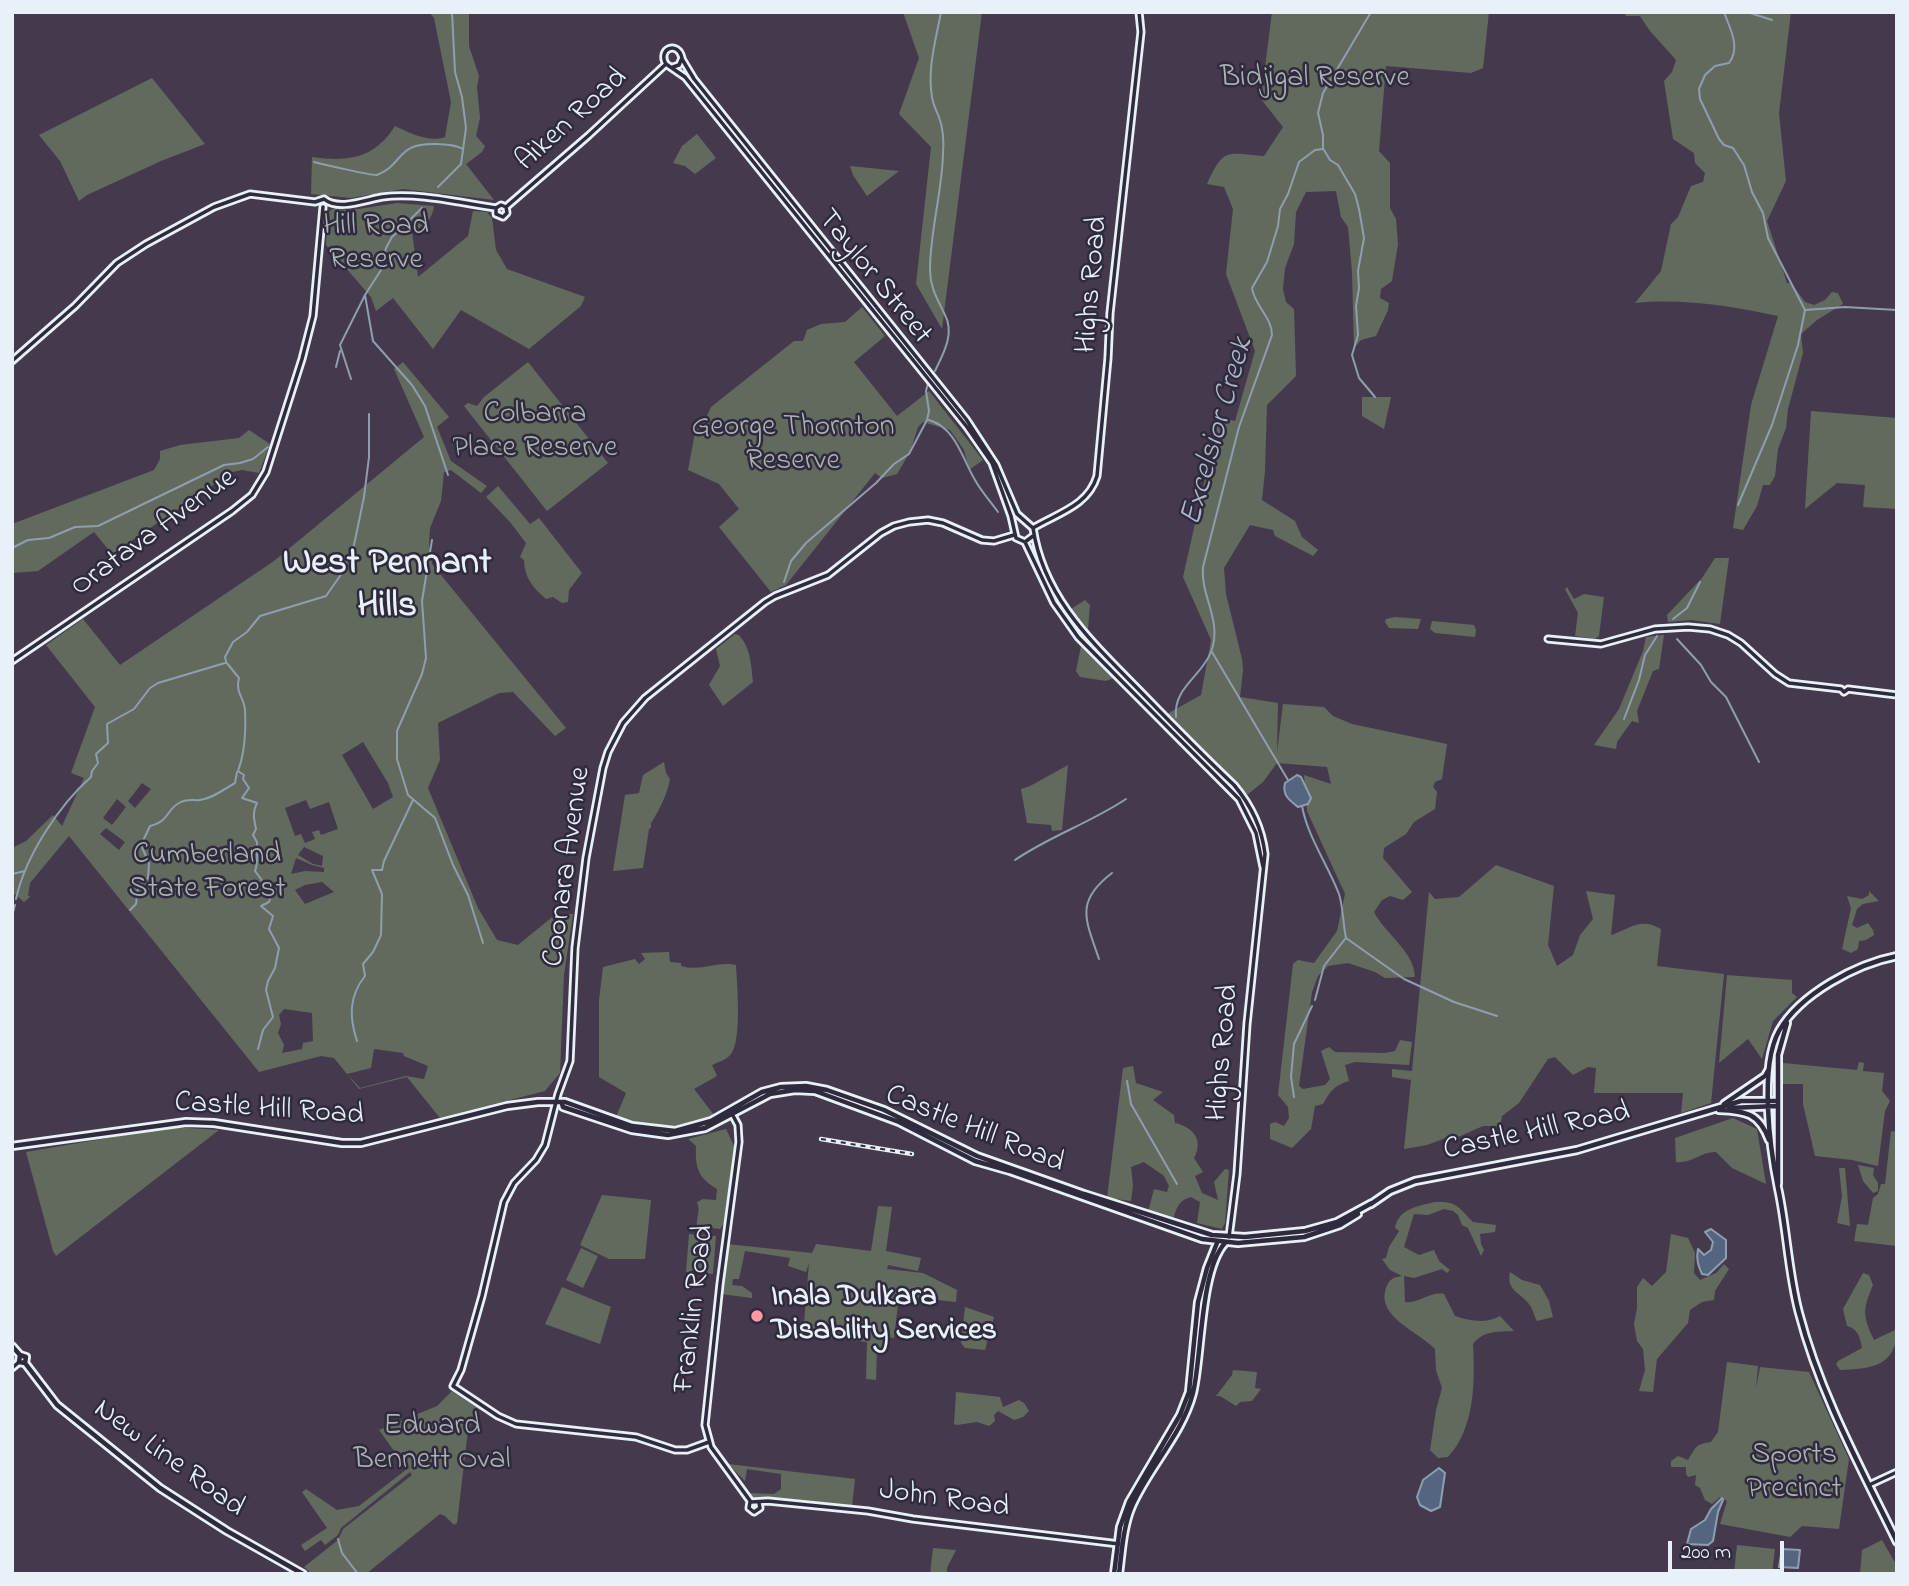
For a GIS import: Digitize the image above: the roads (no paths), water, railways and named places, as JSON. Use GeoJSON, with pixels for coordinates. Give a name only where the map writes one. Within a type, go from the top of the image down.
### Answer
{"type":"FeatureCollection","features":[{"type":"Feature","properties":{"kind":"main road"},"geometry":{"type":"LineString","coordinates":[[1897,956],[1861,968],[1816,992],[1788,1019],[1776,1039],[1767,1103],[1792,1281],[1801,1320],[1827,1393],[1897,1542]]}},
{"type":"Feature","properties":{"kind":"main road"},"geometry":{"type":"LineString","coordinates":[[1778,1185],[1778,1055],[1788,1019]]}},
{"type":"Feature","properties":{"kind":"main road"},"geometry":{"type":"LineString","coordinates":[[1715,1110],[1760,1079],[1770,1068]]}},
{"type":"Feature","properties":{"kind":"main road","name":"Castle Hill Road"},"geometry":{"type":"LineString","coordinates":[[731,1112],[752,1097],[781,1087],[806,1086],[827,1090],[901,1118],[977,1156],[1194,1230],[1229,1237],[1252,1237],[1315,1229],[1344,1219],[1372,1203]]}},
{"type":"Feature","properties":{"kind":"main road","name":"Castle Hill Road"},"geometry":{"type":"LineString","coordinates":[[12,1146],[186,1122],[214,1123],[342,1143],[361,1143],[512,1105],[538,1102],[565,1102],[632,1126],[667,1131],[702,1125],[776,1092],[804,1090],[825,1093],[899,1122],[975,1161],[1010,1171],[1158,1225],[1217,1242],[1234,1243],[1316,1234],[1345,1223],[1390,1191],[1415,1181],[1577,1150],[1715,1110],[1777,1103]]}},
{"type":"Feature","properties":{"kind":"main road"},"geometry":{"type":"LineString","coordinates":[[1715,1110],[1736,1111],[1754,1117],[1765,1128],[1772,1148]]}},
{"type":"Feature","properties":{"kind":"main road"},"geometry":{"type":"LineString","coordinates":[[1116,1574],[1120,1527],[1129,1502],[1185,1404],[1191,1381],[1198,1302],[1212,1250],[1217,1242],[1229,1237]]}},
{"type":"Feature","properties":{"kind":"main road"},"geometry":{"type":"LineString","coordinates":[[1120,1544],[1133,1503],[1189,1406],[1199,1363],[1206,1295],[1218,1251],[1229,1237]]}},
{"type":"Feature","properties":{"kind":"main road"},"geometry":{"type":"LineString","coordinates":[[1229,1237],[1234,1243]]}},
{"type":"Feature","properties":{"kind":"main road","name":"New Line Road"},"geometry":{"type":"LineString","coordinates":[[12,1346],[20,1355],[26,1357],[22,1362],[57,1405],[160,1488],[227,1531],[303,1574]]}},
{"type":"Feature","properties":{"kind":"street","name":"Highs Road"},"geometry":{"type":"LineString","coordinates":[[1033,528],[1082,501],[1090,492],[1097,476],[1110,313],[1141,32],[1139,12]]}},
{"type":"Feature","properties":{"kind":"street"},"geometry":{"type":"LineString","coordinates":[[668,48],[678,49],[682,60],[679,65],[673,67],[666,64],[663,55],[668,48]]}},
{"type":"Feature","properties":{"kind":"street","name":"Taylor Street"},"geometry":{"type":"LineString","coordinates":[[682,60],[967,419],[996,465],[1017,514],[1025,522]]}},
{"type":"Feature","properties":{"kind":"street","name":"Aiken Road"},"geometry":{"type":"LineString","coordinates":[[506,207],[666,64]]}},
{"type":"Feature","properties":{"kind":"street","name":"Taylor Street"},"geometry":{"type":"LineString","coordinates":[[673,67],[685,77],[967,427],[992,463],[1011,516],[1014,533]]}},
{"type":"Feature","properties":{"kind":"street"},"geometry":{"type":"LineString","coordinates":[[12,361],[60,321],[117,263],[154,239],[214,207],[239,197],[255,194],[320,201],[324,199],[347,204],[402,196],[496,208],[501,205],[506,207],[507,213],[503,217],[496,214],[496,208]]}},
{"type":"Feature","properties":{"kind":"street"},"geometry":{"type":"LineString","coordinates":[[320,201],[323,206],[328,202]]}},
{"type":"Feature","properties":{"kind":"street","name":"Oratava Avenue"},"geometry":{"type":"LineString","coordinates":[[12,661],[232,512],[256,489],[268,466],[310,330],[323,206]]}},
{"type":"Feature","properties":{"kind":"street","name":"Coonara Avenue"},"geometry":{"type":"LineString","coordinates":[[709,1443],[687,1450],[675,1450],[636,1437],[524,1425],[505,1419],[453,1386],[461,1370],[482,1296],[506,1197],[514,1183],[542,1150],[567,1072],[572,1051],[575,948],[586,858],[601,776],[614,739],[645,698],[765,602],[828,575],[881,533],[894,526],[928,520],[943,523],[982,540],[994,541],[1014,533]]}},
{"type":"Feature","properties":{"kind":"street"},"geometry":{"type":"LineString","coordinates":[[1025,522],[1033,528],[1032,537],[1025,542],[1018,540],[1014,533],[1016,525],[1025,522]]}},
{"type":"Feature","properties":{"kind":"street","name":"Highs Road"},"geometry":{"type":"LineString","coordinates":[[1032,537],[1057,593],[1080,630],[1244,797],[1253,813],[1264,847],[1264,872],[1247,1024],[1237,1174],[1229,1237]]}},
{"type":"Feature","properties":{"kind":"street","name":"Highs Road"},"geometry":{"type":"LineString","coordinates":[[1025,542],[1051,596],[1077,637],[1231,789],[1245,808],[1256,833],[1264,872]]}},
{"type":"Feature","properties":{"kind":"street"},"geometry":{"type":"LineString","coordinates":[[1548,639],[1601,644],[1655,629],[1710,629],[1741,643],[1789,683],[1841,689],[1844,692],[1848,690],[1897,695]]}},
{"type":"Feature","properties":{"kind":"street"},"geometry":{"type":"LineString","coordinates":[[1179,732],[1189,743],[1188,746]]}},
{"type":"Feature","properties":{"kind":"street","name":"Franklin Road"},"geometry":{"type":"LineString","coordinates":[[709,1443],[705,1414],[739,1142],[738,1125],[731,1112]]}},
{"type":"Feature","properties":{"kind":"street"},"geometry":{"type":"LineString","coordinates":[[12,1368],[22,1362]]}},
{"type":"Feature","properties":{"kind":"street"},"geometry":{"type":"LineString","coordinates":[[709,1443],[751,1502]]}},
{"type":"Feature","properties":{"kind":"street"},"geometry":{"type":"LineString","coordinates":[[1869,1485],[1897,1472]]}},
{"type":"Feature","properties":{"kind":"street"},"geometry":{"type":"LineString","coordinates":[[754,1500],[759,1503],[760,1508],[754,1512],[749,1508],[751,1502],[754,1500]]}},
{"type":"Feature","properties":{"kind":"street","name":"John Road"},"geometry":{"type":"LineString","coordinates":[[759,1503],[768,1501],[868,1511],[913,1520],[1120,1544]]}},
{"type":"Feature","properties":{"kind":"water"},"geometry":{"type":"Polygon","coordinates":[[[1297,775],[1301,777],[1311,798],[1308,804],[1298,807],[1284,791],[1285,783],[1297,775]]]}},
{"type":"Feature","properties":{"kind":"water"},"geometry":{"type":"Polygon","coordinates":[[[1711,1229],[1726,1240],[1726,1258],[1708,1275],[1702,1274],[1697,1256],[1698,1249],[1704,1255],[1711,1250],[1713,1242],[1705,1232],[1711,1229]]]}},
{"type":"Feature","properties":{"kind":"water"},"geometry":{"type":"Polygon","coordinates":[[[1439,1468],[1445,1473],[1440,1507],[1431,1511],[1420,1505],[1417,1497],[1423,1480],[1439,1468]]]}},
{"type":"Feature","properties":{"kind":"water"},"geometry":{"type":"Polygon","coordinates":[[[1722,1498],[1713,1541],[1708,1545],[1687,1544],[1691,1529],[1705,1520],[1722,1498]]]}},
{"type":"Feature","properties":{"kind":"water"},"geometry":{"type":"Polygon","coordinates":[[[1782,1549],[1800,1550],[1798,1568],[1779,1567],[1782,1549]]]}},
{"type":"Feature","properties":{"kind":"waterway"},"geometry":{"type":"LineString","coordinates":[[438,187],[461,164],[466,128],[455,72],[452,12]]}},
{"type":"Feature","properties":{"kind":"waterway"},"geometry":{"type":"LineString","coordinates":[[935,371],[947,344],[949,329],[930,276],[943,149],[943,135],[931,86],[933,54],[941,12]]}},
{"type":"Feature","properties":{"kind":"waterway","name":"Excelsior Creek"},"geometry":{"type":"LineString","coordinates":[[1176,717],[1179,698],[1207,661],[1214,641],[1213,619],[1203,567],[1239,427],[1272,335],[1269,322],[1252,288],[1267,262],[1278,226],[1280,209],[1299,162],[1315,150],[1323,149],[1318,113],[1323,93],[1371,12]]}},
{"type":"Feature","properties":{"kind":"waterway"},"geometry":{"type":"LineString","coordinates":[[1724,12],[1733,38],[1734,51],[1729,63],[1715,66],[1705,75],[1699,89],[1700,99],[1719,139],[1724,145],[1733,148],[1744,165],[1752,192],[1763,213],[1768,238],[1805,310],[1798,345],[1772,425],[1738,505]]}},
{"type":"Feature","properties":{"kind":"waterway"},"geometry":{"type":"LineString","coordinates":[[1747,12],[1772,20]]}},
{"type":"Feature","properties":{"kind":"waterway"},"geometry":{"type":"LineString","coordinates":[[314,162],[377,175],[414,147],[437,144],[454,145],[463,149]]}},
{"type":"Feature","properties":{"kind":"waterway"},"geometry":{"type":"LineString","coordinates":[[1324,150],[1330,160],[1338,165],[1355,194],[1359,209],[1364,238],[1358,271],[1358,335],[1352,355],[1359,378],[1375,397]]}},
{"type":"Feature","properties":{"kind":"waterway"},"geometry":{"type":"LineString","coordinates":[[351,379],[340,345],[381,270],[386,248],[392,237],[422,208]]}},
{"type":"Feature","properties":{"kind":"waterway"},"geometry":{"type":"LineString","coordinates":[[365,295],[373,341],[412,385],[425,406],[448,475]]}},
{"type":"Feature","properties":{"kind":"waterway"},"geometry":{"type":"LineString","coordinates":[[1805,310],[1845,307],[1897,310]]}},
{"type":"Feature","properties":{"kind":"waterway"},"geometry":{"type":"LineString","coordinates":[[336,367],[340,351]]}},
{"type":"Feature","properties":{"kind":"waterway"},"geometry":{"type":"LineString","coordinates":[[784,582],[791,561],[806,543],[876,483],[894,464],[909,454],[927,420],[928,383]]}},
{"type":"Feature","properties":{"kind":"waterway"},"geometry":{"type":"LineString","coordinates":[[226,661],[225,657],[233,642],[247,632],[260,616],[326,596],[340,576],[354,545],[364,497],[369,457],[369,414]]}},
{"type":"Feature","properties":{"kind":"waterway"},"geometry":{"type":"LineString","coordinates":[[929,420],[938,424],[952,437],[977,484],[998,512]]}},
{"type":"Feature","properties":{"kind":"waterway"},"geometry":{"type":"LineString","coordinates":[[12,548],[28,540],[49,538],[75,527],[98,526],[224,465],[253,459],[268,447]]}},
{"type":"Feature","properties":{"kind":"waterway"},"geometry":{"type":"LineString","coordinates":[[432,540],[422,601],[426,658],[422,674],[397,731],[397,759],[408,795],[435,818],[468,895],[483,943]]}},
{"type":"Feature","properties":{"kind":"waterway"},"geometry":{"type":"LineString","coordinates":[[1673,619],[1687,608],[1700,582]]}},
{"type":"Feature","properties":{"kind":"waterway"},"geometry":{"type":"LineString","coordinates":[[1624,719],[1645,655],[1657,636]]}},
{"type":"Feature","properties":{"kind":"waterway"},"geometry":{"type":"LineString","coordinates":[[1677,639],[1726,697],[1759,762]]}},
{"type":"Feature","properties":{"kind":"waterway"},"geometry":{"type":"LineString","coordinates":[[1212,652],[1288,780]]}},
{"type":"Feature","properties":{"kind":"waterway"},"geometry":{"type":"LineString","coordinates":[[226,662],[239,678],[238,688],[244,706],[244,741],[238,771],[244,775],[243,779],[249,788],[242,798],[257,803],[254,813],[256,829],[253,835],[257,842],[255,871],[271,896],[269,902],[261,906],[273,916],[269,929],[279,948],[266,990],[273,1017],[263,1030],[258,1049]]}},
{"type":"Feature","properties":{"kind":"waterway"},"geometry":{"type":"LineString","coordinates":[[16,899],[35,849],[67,802],[91,777],[98,763],[96,754],[108,743],[107,724],[134,709],[150,688],[158,683],[225,663]]}},
{"type":"Feature","properties":{"kind":"waterway"},"geometry":{"type":"LineString","coordinates":[[130,910],[136,904],[138,887],[148,878],[149,863],[141,845],[150,826],[164,819],[179,803],[200,800],[219,793],[235,783],[237,772]]}},
{"type":"Feature","properties":{"kind":"waterway"},"geometry":{"type":"LineString","coordinates":[[1015,860],[1126,799]]}},
{"type":"Feature","properties":{"kind":"waterway"},"geometry":{"type":"LineString","coordinates":[[357,1041],[352,1015],[353,999],[365,976],[363,964],[373,952],[381,935],[382,894],[372,870],[382,870],[413,800]]}},
{"type":"Feature","properties":{"kind":"waterway"},"geometry":{"type":"LineString","coordinates":[[1302,806],[1313,840],[1339,894],[1346,938],[1404,979],[1454,1002],[1497,1016]]}},
{"type":"Feature","properties":{"kind":"waterway"},"geometry":{"type":"LineString","coordinates":[[12,874],[25,871]]}},
{"type":"Feature","properties":{"kind":"waterway"},"geometry":{"type":"LineString","coordinates":[[1099,959],[1086,912],[1092,893],[1112,873]]}},
{"type":"Feature","properties":{"kind":"waterway"},"geometry":{"type":"LineString","coordinates":[[12,916],[15,905]]}},
{"type":"Feature","properties":{"kind":"waterway"},"geometry":{"type":"LineString","coordinates":[[1315,1000],[1324,966],[1345,939]]}},
{"type":"Feature","properties":{"kind":"waterway"},"geometry":{"type":"LineString","coordinates":[[1294,1097],[1291,1077],[1294,1044],[1312,1006]]}},
{"type":"Feature","properties":{"kind":"waterway"},"geometry":{"type":"LineString","coordinates":[[1127,1081],[1131,1104],[1177,1184]]}},
{"type":"Feature","properties":{"kind":"waterway"},"geometry":{"type":"LineString","coordinates":[[338,1539],[342,1553],[358,1574]]}},
{"type":"Feature","properties":{"kind":"railway"},"geometry":{"type":"LineString","coordinates":[[821,1139],[912,1154]]}},
{"type":"Feature","properties":{"kind":"place","name":"Inala Dulkara Disability Services"},"geometry":{"type":"Point","coordinates":[757,1316]}},
{"type":"Feature","properties":{"kind":"district","name":"West Pennant Hills"},"geometry":{"type":"Point","coordinates":[387,588]}},
{"type":"Feature","properties":{"kind":"park label","name":"Bidjigal Reserve"},"geometry":{"type":"Point","coordinates":[1315,80]}},
{"type":"Feature","properties":{"kind":"park label","name":"Hill Road Reserve"},"geometry":{"type":"Point","coordinates":[376,245]}},
{"type":"Feature","properties":{"kind":"park label","name":"Colbarra Place Reserve"},"geometry":{"type":"Point","coordinates":[535,433]}},
{"type":"Feature","properties":{"kind":"park label","name":"George Thornton Reserve"},"geometry":{"type":"Point","coordinates":[793,446]}},
{"type":"Feature","properties":{"kind":"park label","name":"Cumberland State Forest"},"geometry":{"type":"Point","coordinates":[207,874]}},
{"type":"Feature","properties":{"kind":"park label","name":"Edward Bennett Oval"},"geometry":{"type":"Point","coordinates":[432,1445]}},
{"type":"Feature","properties":{"kind":"park label","name":"Sports Precinct"},"geometry":{"type":"Point","coordinates":[1794,1474]}}]}
